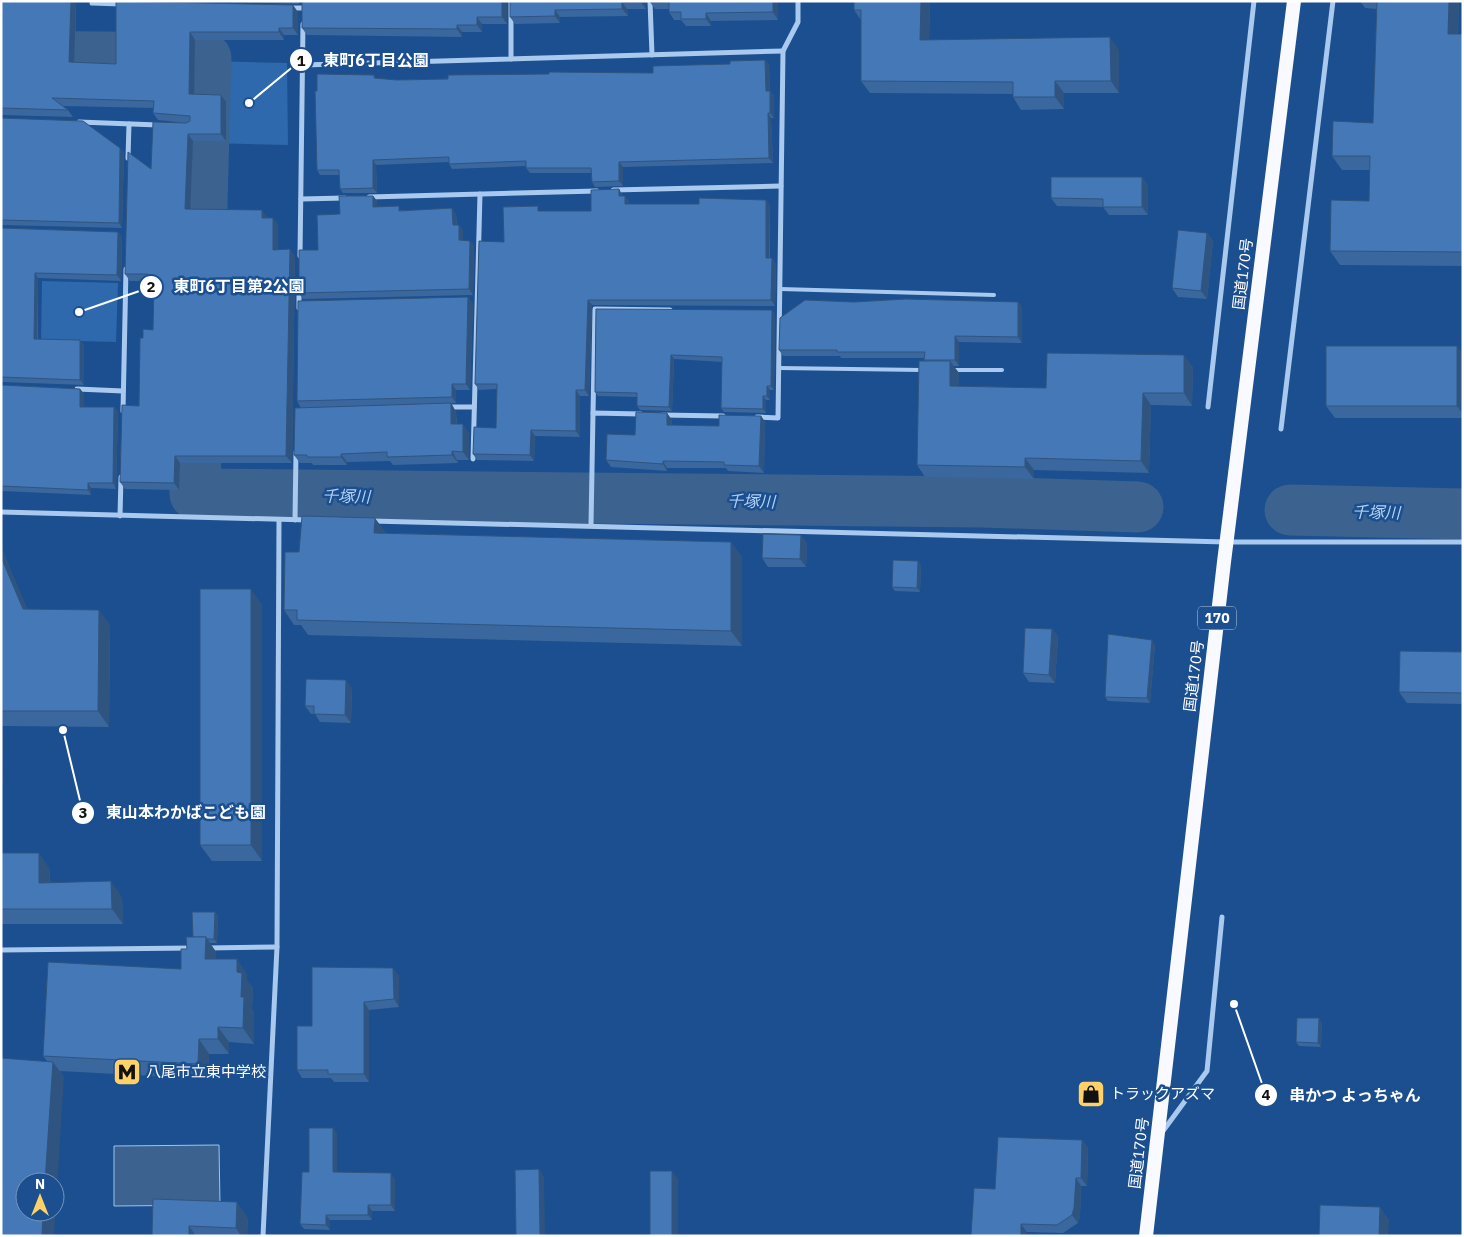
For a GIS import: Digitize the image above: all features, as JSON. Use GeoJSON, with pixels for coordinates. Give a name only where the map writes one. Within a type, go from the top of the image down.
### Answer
{"type":"FeatureCollection","features":[{"type":"Feature","properties":{"kind":"highway","name":"国道170号"},"geometry":{"type":"LineString","coordinates":[[1146,1236],[1226,542],[1294,1]]}},
{"type":"Feature","properties":{"kind":"street"},"geometry":{"type":"LineString","coordinates":[[300,265],[303,1]]}},
{"type":"Feature","properties":{"kind":"street"},"geometry":{"type":"LineString","coordinates":[[510,1],[512,59]]}},
{"type":"Feature","properties":{"kind":"street"},"geometry":{"type":"LineString","coordinates":[[650,1],[652,55]]}},
{"type":"Feature","properties":{"kind":"street"},"geometry":{"type":"LineString","coordinates":[[749,417],[778,418],[783,51],[798,22],[798,1]]}},
{"type":"Feature","properties":{"kind":"street"},"geometry":{"type":"LineString","coordinates":[[1208,407],[1254,1]]}},
{"type":"Feature","properties":{"kind":"street"},"geometry":{"type":"LineString","coordinates":[[1281,429],[1333,1]]}},
{"type":"Feature","properties":{"kind":"street"},"geometry":{"type":"LineString","coordinates":[[92,3],[130,4]]}},
{"type":"Feature","properties":{"kind":"street"},"geometry":{"type":"LineString","coordinates":[[284,8],[303,8]]}},
{"type":"Feature","properties":{"kind":"street"},"geometry":{"type":"LineString","coordinates":[[302,65],[783,51]]}},
{"type":"Feature","properties":{"kind":"street"},"geometry":{"type":"LineString","coordinates":[[70,122],[164,125]]}},
{"type":"Feature","properties":{"kind":"street"},"geometry":{"type":"LineString","coordinates":[[128,164],[129,124]]}},
{"type":"Feature","properties":{"kind":"street"},"geometry":{"type":"LineString","coordinates":[[360,197],[781,186]]}},
{"type":"Feature","properties":{"kind":"street"},"geometry":{"type":"LineString","coordinates":[[473,459],[480,194]]}},
{"type":"Feature","properties":{"kind":"street"},"geometry":{"type":"LineString","coordinates":[[300,199],[350,198]]}},
{"type":"Feature","properties":{"kind":"street"},"geometry":{"type":"LineString","coordinates":[[122,420],[126,263]]}},
{"type":"Feature","properties":{"kind":"street"},"geometry":{"type":"LineString","coordinates":[[299,284],[299,313]]}},
{"type":"Feature","properties":{"kind":"street"},"geometry":{"type":"LineString","coordinates":[[467,300],[477,300]]}},
{"type":"Feature","properties":{"kind":"street"},"geometry":{"type":"LineString","coordinates":[[299,303],[309,303]]}},
{"type":"Feature","properties":{"kind":"street"},"geometry":{"type":"LineString","coordinates":[[591,525],[595,309],[672,310]]}},
{"type":"Feature","properties":{"kind":"street"},"geometry":{"type":"LineString","coordinates":[[770,310],[779,310]]}},
{"type":"Feature","properties":{"kind":"street"},"geometry":{"type":"LineString","coordinates":[[67,389],[123,391]]}},
{"type":"Feature","properties":{"kind":"street"},"geometry":{"type":"LineString","coordinates":[[444,408],[474,407]]}},
{"type":"Feature","properties":{"kind":"street"},"geometry":{"type":"LineString","coordinates":[[593,413],[730,416]]}},
{"type":"Feature","properties":{"kind":"street"},"geometry":{"type":"LineString","coordinates":[[295,520],[296,450]]}},
{"type":"Feature","properties":{"kind":"street"},"geometry":{"type":"LineString","coordinates":[[120,516],[121,468]]}},
{"type":"Feature","properties":{"kind":"street"},"geometry":{"type":"LineString","coordinates":[[1,512],[315,520]]}},
{"type":"Feature","properties":{"kind":"street"},"geometry":{"type":"LineString","coordinates":[[263,1236],[276,947],[279,520]]}},
{"type":"Feature","properties":{"kind":"street"},"geometry":{"type":"LineString","coordinates":[[364,521],[591,525],[1226,542],[1463,542]]}},
{"type":"Feature","properties":{"kind":"street"},"geometry":{"type":"LineString","coordinates":[[1157,1140],[1207,1071],[1222,917]]}},
{"type":"Feature","properties":{"kind":"street"},"geometry":{"type":"LineString","coordinates":[[1,950],[276,947]]}},
{"type":"Feature","properties":{"kind":"lane"},"geometry":{"type":"LineString","coordinates":[[780,289],[994,295]]}},
{"type":"Feature","properties":{"kind":"lane"},"geometry":{"type":"LineString","coordinates":[[779,368],[924,370]]}},
{"type":"Feature","properties":{"kind":"lane"},"geometry":{"type":"LineString","coordinates":[[944,370],[1002,370]]}},
{"type":"Feature","properties":{"kind":"shaded area"},"geometry":{"type":"Polygon","coordinates":[[[210,61],[287,63],[288,145],[210,143],[210,61]]]}},
{"type":"Feature","properties":{"kind":"shaded area"},"geometry":{"type":"Polygon","coordinates":[[[42,281],[118,283],[116,342],[41,340],[42,281]]]}},
{"type":"Feature","properties":{"kind":"shaded area"},"geometry":{"type":"Polygon","coordinates":[[[219,1145],[220,1205],[114,1206],[114,1146],[219,1145]]]}},
{"type":"Feature","properties":{"kind":"building"},"geometry":{"type":"Polygon","coordinates":[[[1,1],[71,1],[69,62],[116,64],[116,1],[293,5],[293,28],[279,28],[279,32],[190,32],[189,94],[221,95],[221,134],[188,134],[185,209],[262,210],[262,218],[273,218],[273,250],[290,249],[286,456],[175,456],[174,483],[120,482],[122,405],[139,406],[140,338],[143,338],[143,329],[153,330],[154,284],[147,284],[148,274],[125,274],[128,152],[151,169],[153,122],[186,123],[190,121],[190,116],[153,113],[154,101],[52,98],[68,110],[1,108],[1,1]]]}},
{"type":"Feature","properties":{"kind":"building"},"geometry":{"type":"Polygon","coordinates":[[[302,1],[502,1],[502,17],[477,17],[477,25],[457,25],[457,29],[302,28],[302,1]]]}},
{"type":"Feature","properties":{"kind":"building"},"geometry":{"type":"Polygon","coordinates":[[[510,1],[641,2],[622,2],[622,9],[555,10],[555,16],[510,17],[510,1]]]}},
{"type":"Feature","properties":{"kind":"building"},"geometry":{"type":"Polygon","coordinates":[[[650,1],[773,1],[773,12],[706,13],[706,19],[681,19],[681,12],[669,12],[669,2],[650,1]]]}},
{"type":"Feature","properties":{"kind":"building"},"geometry":{"type":"Polygon","coordinates":[[[854,1],[921,1],[920,40],[1110,37],[1111,81],[1055,81],[1055,97],[1013,97],[1013,82],[861,81],[861,10],[854,10],[854,1]]]}},
{"type":"Feature","properties":{"kind":"building"},"geometry":{"type":"Polygon","coordinates":[[[1377,1],[1449,1],[1448,34],[1463,34],[1463,252],[1330,251],[1331,200],[1369,201],[1370,156],[1332,156],[1333,121],[1373,123],[1377,1]]]}},
{"type":"Feature","properties":{"kind":"building"},"geometry":{"type":"Polygon","coordinates":[[[765,60],[766,91],[770,91],[770,113],[768,113],[769,158],[619,162],[619,181],[592,182],[591,168],[526,168],[526,161],[449,164],[449,157],[373,160],[373,188],[340,189],[339,170],[317,170],[315,91],[317,91],[317,74],[374,75],[374,78],[397,80],[448,79],[448,75],[549,74],[549,72],[653,73],[653,66],[730,64],[730,61],[765,60]]]}},
{"type":"Feature","properties":{"kind":"building"},"geometry":{"type":"Polygon","coordinates":[[[1,118],[83,121],[120,148],[119,223],[1,220],[1,118]]]}},
{"type":"Feature","properties":{"kind":"building"},"geometry":{"type":"Polygon","coordinates":[[[1051,177],[1142,177],[1142,207],[1103,207],[1103,199],[1051,198],[1051,177]]]}},
{"type":"Feature","properties":{"kind":"building"},"geometry":{"type":"Polygon","coordinates":[[[619,189],[619,196],[625,196],[625,204],[699,204],[699,198],[766,200],[766,258],[772,258],[771,300],[588,300],[585,390],[576,390],[576,431],[531,430],[530,455],[473,454],[474,427],[496,428],[497,384],[475,384],[479,241],[504,242],[503,207],[538,206],[538,211],[591,211],[591,190],[619,189]]]}},
{"type":"Feature","properties":{"kind":"building"},"geometry":{"type":"Polygon","coordinates":[[[339,196],[373,196],[373,207],[399,206],[399,211],[452,208],[453,225],[459,225],[459,240],[470,241],[469,289],[299,293],[299,250],[318,250],[317,215],[340,214],[339,196]]]}},
{"type":"Feature","properties":{"kind":"building"},"geometry":{"type":"Polygon","coordinates":[[[1,228],[118,232],[117,275],[35,273],[34,339],[80,340],[80,380],[1,377],[1,228]]]}},
{"type":"Feature","properties":{"kind":"building"},"geometry":{"type":"Polygon","coordinates":[[[1178,230],[1207,233],[1201,291],[1172,288],[1178,230]]]}},
{"type":"Feature","properties":{"kind":"building"},"geometry":{"type":"Polygon","coordinates":[[[468,297],[466,384],[452,384],[452,397],[297,401],[298,301],[468,297]]]}},
{"type":"Feature","properties":{"kind":"building"},"geometry":{"type":"Polygon","coordinates":[[[906,299],[1018,302],[1018,337],[955,336],[955,360],[924,360],[925,352],[779,350],[780,318],[805,300],[854,302],[906,299]]]}},
{"type":"Feature","properties":{"kind":"building"},"geometry":{"type":"Polygon","coordinates":[[[596,309],[772,310],[771,386],[767,386],[767,396],[763,396],[763,409],[721,408],[722,357],[671,355],[669,407],[637,406],[637,393],[595,392],[596,309]]]}},
{"type":"Feature","properties":{"kind":"building"},"geometry":{"type":"Polygon","coordinates":[[[1326,346],[1457,346],[1457,406],[1326,406],[1326,346]]]}},
{"type":"Feature","properties":{"kind":"building"},"geometry":{"type":"Polygon","coordinates":[[[1047,353],[1184,355],[1184,393],[1143,393],[1141,461],[1025,458],[1025,467],[917,465],[919,361],[950,361],[950,386],[1046,388],[1047,353]]]}},
{"type":"Feature","properties":{"kind":"building"},"geometry":{"type":"Polygon","coordinates":[[[1,385],[80,389],[80,407],[114,407],[113,483],[88,483],[88,490],[1,486],[1,385]]]}},
{"type":"Feature","properties":{"kind":"building"},"geometry":{"type":"Polygon","coordinates":[[[451,403],[451,424],[463,424],[463,452],[452,451],[452,455],[387,457],[387,452],[341,454],[341,457],[294,455],[295,408],[451,403]]]}},
{"type":"Feature","properties":{"kind":"building"},"geometry":{"type":"Polygon","coordinates":[[[636,412],[667,413],[667,425],[719,426],[719,415],[761,416],[759,466],[724,465],[724,462],[663,461],[663,464],[606,460],[607,434],[635,435],[636,412]]]}},
{"type":"Feature","properties":{"kind":"building"},"geometry":{"type":"Polygon","coordinates":[[[302,516],[375,518],[374,533],[731,542],[731,631],[297,620],[297,610],[284,610],[285,552],[299,552],[302,516]]]}},
{"type":"Feature","properties":{"kind":"building"},"geometry":{"type":"Polygon","coordinates":[[[763,534],[801,535],[800,559],[762,558],[763,534]]]}},
{"type":"Feature","properties":{"kind":"building"},"geometry":{"type":"Polygon","coordinates":[[[1,557],[23,609],[99,610],[98,711],[1,711],[1,557]]]}},
{"type":"Feature","properties":{"kind":"building"},"geometry":{"type":"Polygon","coordinates":[[[893,560],[918,561],[917,588],[892,587],[893,560]]]}},
{"type":"Feature","properties":{"kind":"building"},"geometry":{"type":"Polygon","coordinates":[[[200,589],[251,589],[251,845],[200,845],[200,589]]]}},
{"type":"Feature","properties":{"kind":"building"},"geometry":{"type":"Polygon","coordinates":[[[1025,628],[1052,629],[1049,675],[1023,673],[1025,628]]]}},
{"type":"Feature","properties":{"kind":"building"},"geometry":{"type":"Polygon","coordinates":[[[1108,634],[1152,640],[1147,698],[1105,697],[1108,634]]]}},
{"type":"Feature","properties":{"kind":"building"},"geometry":{"type":"Polygon","coordinates":[[[1400,651],[1463,652],[1463,693],[1399,692],[1400,651]]]}},
{"type":"Feature","properties":{"kind":"building"},"geometry":{"type":"Polygon","coordinates":[[[306,679],[346,680],[345,715],[314,714],[314,706],[305,706],[306,679]]]}},
{"type":"Feature","properties":{"kind":"building"},"geometry":{"type":"Polygon","coordinates":[[[1,853],[39,853],[39,883],[111,881],[112,909],[1,909],[1,853]]]}},
{"type":"Feature","properties":{"kind":"building"},"geometry":{"type":"Polygon","coordinates":[[[192,912],[215,912],[214,939],[193,937],[192,912]]]}},
{"type":"Feature","properties":{"kind":"building"},"geometry":{"type":"Polygon","coordinates":[[[186,937],[206,937],[205,959],[237,959],[237,972],[242,973],[241,997],[244,997],[243,1028],[218,1027],[218,1039],[199,1039],[198,1064],[43,1056],[48,962],[181,969],[181,949],[187,949],[186,937]]]}},
{"type":"Feature","properties":{"kind":"building"},"geometry":{"type":"Polygon","coordinates":[[[312,967],[393,968],[394,999],[364,1002],[364,1074],[328,1074],[328,1070],[297,1070],[297,1026],[312,1026],[312,967]]]}},
{"type":"Feature","properties":{"kind":"building"},"geometry":{"type":"Polygon","coordinates":[[[1297,1018],[1319,1018],[1318,1043],[1296,1042],[1297,1018]]]}},
{"type":"Feature","properties":{"kind":"building"},"geometry":{"type":"Polygon","coordinates":[[[1,1058],[53,1062],[46,1172],[15,1172],[15,1222],[43,1222],[42,1236],[1,1236],[1,1058]]]}},
{"type":"Feature","properties":{"kind":"building"},"geometry":{"type":"Polygon","coordinates":[[[309,1128],[333,1128],[333,1172],[391,1173],[391,1205],[368,1205],[368,1215],[326,1215],[326,1225],[300,1224],[302,1172],[309,1172],[309,1128]]]}},
{"type":"Feature","properties":{"kind":"building"},"geometry":{"type":"Polygon","coordinates":[[[998,1137],[1082,1140],[1081,1178],[1076,1178],[1072,1215],[1057,1225],[1021,1224],[1021,1236],[971,1236],[974,1188],[995,1189],[998,1137]]]}},
{"type":"Feature","properties":{"kind":"building"},"geometry":{"type":"Polygon","coordinates":[[[539,1169],[540,1236],[516,1236],[515,1170],[539,1169]]]}},
{"type":"Feature","properties":{"kind":"building"},"geometry":{"type":"Polygon","coordinates":[[[650,1171],[672,1171],[672,1236],[650,1236],[650,1171]]]}},
{"type":"Feature","properties":{"kind":"building"},"geometry":{"type":"Polygon","coordinates":[[[153,1199],[237,1202],[236,1228],[189,1226],[189,1236],[152,1236],[153,1199]]]}},
{"type":"Feature","properties":{"kind":"building"},"geometry":{"type":"Polygon","coordinates":[[[1320,1205],[1380,1207],[1379,1236],[1319,1236],[1320,1205]]]}},
{"type":"Feature","properties":{"kind":"waterway","name":"千塚川"},"geometry":{"type":"LineString","coordinates":[[1,56],[206,58],[200,280]]}},
{"type":"Feature","properties":{"kind":"waterway","name":"千塚川"},"geometry":{"type":"LineString","coordinates":[[197,393],[195,494],[981,502],[1138,507]]}},
{"type":"Feature","properties":{"kind":"waterway","name":"千塚川"},"geometry":{"type":"LineString","coordinates":[[1290,510],[1463,514]]}},
{"type":"Feature","properties":{"kind":"place","name":"東町6丁目公園"},"geometry":{"type":"Point","coordinates":[249,103]}},
{"type":"Feature","properties":{"kind":"place","name":"東町6丁目第2公園"},"geometry":{"type":"Point","coordinates":[79,312]}},
{"type":"Feature","properties":{"kind":"place","name":"東山本わかばこども園"},"geometry":{"type":"Point","coordinates":[63,730]}},
{"type":"Feature","properties":{"kind":"place","name":"串かつ よっちゃん"},"geometry":{"type":"Point","coordinates":[1234,1004]}},
{"type":"Feature","properties":{"kind":"place","name":"八尾市立東中学校"},"geometry":{"type":"Point","coordinates":[127,1072]}},
{"type":"Feature","properties":{"kind":"place","name":"トラックアズマ"},"geometry":{"type":"Point","coordinates":[1091,1094]}}]}
